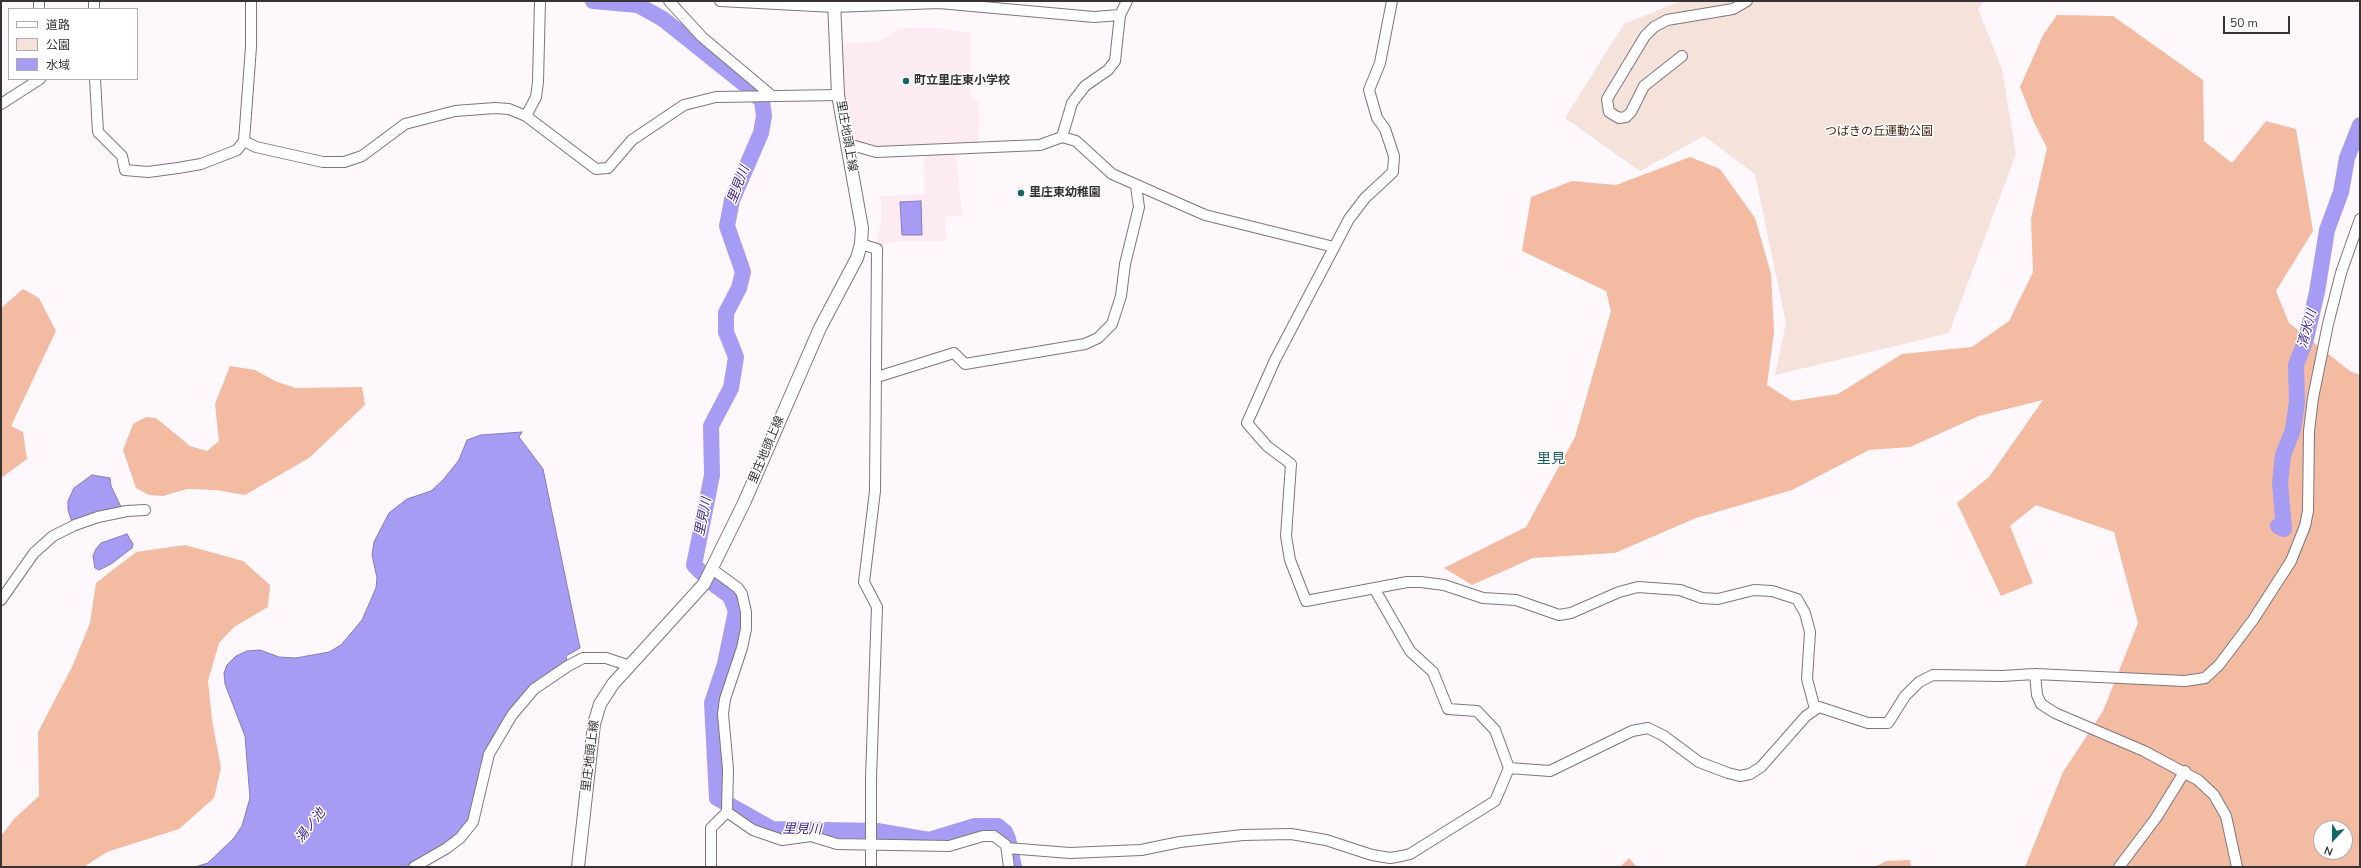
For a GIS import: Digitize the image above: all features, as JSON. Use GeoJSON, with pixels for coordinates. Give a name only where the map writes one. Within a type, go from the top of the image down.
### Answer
{"type":"FeatureCollection","features":[{"type":"Feature","properties":{"kind":"main road","name":"里庄地頭上線"},"geometry":{"type":"LineString","coordinates":[[578,867],[596,712],[614,684],[704,584],[744,503],[820,328],[856,258],[861,244],[862,228],[838,95],[834,4]]}},
{"type":"Feature","properties":{"kind":"street"},"geometry":{"type":"LineString","coordinates":[[95,80],[98,132],[122,156],[125,170],[148,172],[201,164],[237,150],[244,141],[251,47],[251,1]]}},
{"type":"Feature","properties":{"kind":"street"},"geometry":{"type":"LineString","coordinates":[[526,116],[536,97],[538,82],[540,1]]}},
{"type":"Feature","properties":{"kind":"street"},"geometry":{"type":"LineString","coordinates":[[669,1],[702,37],[769,95]]}},
{"type":"Feature","properties":{"kind":"street"},"geometry":{"type":"LineString","coordinates":[[720,1],[834,4],[939,3],[1094,18],[1120,15]]}},
{"type":"Feature","properties":{"kind":"street"},"geometry":{"type":"LineString","coordinates":[[1062,137],[1072,102],[1085,86],[1108,70],[1115,61],[1120,15],[1127,1]]}},
{"type":"Feature","properties":{"kind":"street"},"geometry":{"type":"LineString","coordinates":[[1392,1],[1380,63],[1369,90],[1377,118],[1385,129],[1394,156],[1393,172],[1358,205],[1334,246],[1275,360],[1247,423],[1267,446],[1290,464],[1286,536],[1290,560],[1306,601],[1406,582],[1444,584],[1483,598],[1516,600],[1559,615],[1571,613],[1619,592],[1638,587],[1680,590],[1702,598],[1718,599],[1754,590],[1772,591],[1796,599],[1805,613],[1810,632],[1808,679],[1815,709]]}},
{"type":"Feature","properties":{"kind":"street"},"geometry":{"type":"LineString","coordinates":[[1682,56],[1644,86],[1631,112],[1626,117],[1619,118],[1609,112],[1607,99],[1645,36],[1654,27],[1667,20],[1733,8],[1747,1]]}},
{"type":"Feature","properties":{"kind":"street"},"geometry":{"type":"LineString","coordinates":[[1,104],[38,80]]}},
{"type":"Feature","properties":{"kind":"street"},"geometry":{"type":"LineString","coordinates":[[244,141],[256,147],[323,162],[344,162],[362,156],[405,124],[427,117],[472,109],[509,109],[526,116],[596,169],[608,168],[632,140],[684,105],[716,97],[838,95]]}},
{"type":"Feature","properties":{"kind":"street"},"geometry":{"type":"LineString","coordinates":[[848,144],[876,152],[1040,145],[1062,137],[1076,141],[1112,174],[1136,186],[1205,214],[1334,246]]}},
{"type":"Feature","properties":{"kind":"street"},"geometry":{"type":"LineString","coordinates":[[877,377],[954,353],[965,364],[1084,344],[1098,338],[1112,324],[1121,296],[1125,264],[1139,207],[1136,186]]}},
{"type":"Feature","properties":{"kind":"street"},"geometry":{"type":"LineString","coordinates":[[1509,768],[1550,771],[1632,731],[1648,728],[1664,736],[1699,762],[1728,774],[1740,776],[1750,774],[1761,767],[1806,716],[1815,709],[1819,707],[1827,709],[1868,723],[1888,723],[1906,696],[1919,682],[1933,675],[2002,676],[2035,674],[2185,681],[2205,678],[2219,665],[2253,620],[2291,561],[2305,526],[2308,511],[2309,431],[2313,398],[2328,324],[2341,273],[2360,219]]}},
{"type":"Feature","properties":{"kind":"street"},"geometry":{"type":"LineString","coordinates":[[861,244],[877,249],[875,343],[877,377],[874,417],[875,491],[864,582],[877,607],[871,778],[871,867]]}},
{"type":"Feature","properties":{"kind":"street"},"geometry":{"type":"LineString","coordinates":[[1,600],[34,553],[53,536],[75,525],[98,517],[127,511],[145,510]]}},
{"type":"Feature","properties":{"kind":"street"},"geometry":{"type":"LineString","coordinates":[[711,571],[738,588],[742,594],[746,612],[746,629],[742,648],[725,700],[723,714],[728,769],[727,812],[712,828],[711,867]]}},
{"type":"Feature","properties":{"kind":"street"},"geometry":{"type":"LineString","coordinates":[[1007,848],[1070,853],[1141,850],[1180,842],[1243,835],[1290,834],[1326,840],[1372,855],[1390,858],[1410,854],[1495,801],[1500,794],[1509,768],[1495,730],[1477,711],[1448,709],[1433,672],[1410,651],[1374,588]]}},
{"type":"Feature","properties":{"kind":"street"},"geometry":{"type":"LineString","coordinates":[[414,867],[451,845],[460,838],[473,822],[489,754],[512,715],[534,689],[568,666],[583,658],[606,658],[630,666]]}},
{"type":"Feature","properties":{"kind":"street"},"geometry":{"type":"LineString","coordinates":[[2035,674],[2037,695],[2041,704],[2055,713],[2144,751],[2185,771],[2198,780],[2214,795],[2226,816],[2237,867]]}},
{"type":"Feature","properties":{"kind":"street"},"geometry":{"type":"LineString","coordinates":[[2118,867],[2156,818],[2185,771]]}},
{"type":"Feature","properties":{"kind":"street"},"geometry":{"type":"LineString","coordinates":[[727,812],[754,830],[782,840],[811,836],[837,844],[872,843],[916,847],[949,846],[982,836],[994,836],[1006,845],[1009,867]]}},
{"type":"Feature","properties":{"kind":"shaded area"},"geometry":{"type":"Polygon","coordinates":[[[2057,15],[2113,16],[2203,80],[2204,141],[2232,163],[2266,121],[2296,129],[2313,231],[2276,291],[2289,323],[2350,371],[2360,375],[2360,867],[2025,867],[2063,772],[2103,711],[2138,623],[2114,532],[2036,505],[2010,526],[2033,583],[2001,596],[1957,503],[1989,477],[2043,400],[1979,416],[1910,447],[1869,450],[1792,490],[1696,518],[1615,553],[1533,558],[1472,585],[1444,568],[1526,527],[1575,437],[1611,311],[1606,291],[1522,251],[1531,197],[1572,181],[1616,185],[1690,157],[1720,169],[1755,218],[1771,274],[1774,332],[1767,385],[1792,401],[1838,394],[1902,354],[1972,347],[2009,321],[2033,272],[2031,219],[2047,148],[2033,120],[2020,87],[2043,35],[2057,15]]]}},
{"type":"Feature","properties":{"kind":"shaded area","name":"町立里庄東小学校"},"geometry":{"type":"Polygon","coordinates":[[[901,28],[940,28],[970,33],[970,95],[979,103],[979,145],[867,148],[852,142],[844,104],[840,44],[877,42],[901,28]]]}},
{"type":"Feature","properties":{"kind":"shaded area"},"geometry":{"type":"Polygon","coordinates":[[[956,151],[962,215],[945,217],[946,241],[895,241],[880,245],[875,243],[881,224],[881,196],[925,194],[924,152],[956,151]]]}},
{"type":"Feature","properties":{"kind":"shaded area"},"geometry":{"type":"Polygon","coordinates":[[[23,289],[39,298],[56,331],[11,426],[23,432],[27,459],[1,478],[1,308],[23,289]]]}},
{"type":"Feature","properties":{"kind":"shaded area"},"geometry":{"type":"Polygon","coordinates":[[[230,366],[255,370],[277,382],[296,388],[362,387],[365,405],[309,458],[245,495],[216,490],[187,489],[163,496],[149,495],[136,488],[123,450],[133,424],[146,417],[156,418],[190,446],[207,451],[219,441],[215,404],[230,366]]]}},
{"type":"Feature","properties":{"kind":"shaded area"},"geometry":{"type":"Polygon","coordinates":[[[185,545],[243,561],[270,585],[268,607],[234,627],[219,643],[208,681],[212,720],[221,768],[214,798],[179,829],[107,852],[85,866],[1,867],[1,836],[14,819],[39,796],[38,732],[72,667],[90,623],[96,583],[136,552],[185,545]]]}},
{"type":"Feature","properties":{"kind":"shaded area"},"geometry":{"type":"Polygon","coordinates":[[[1629,858],[1637,867],[1620,867],[1629,858]]]}},
{"type":"Feature","properties":{"kind":"shaded area"},"geometry":{"type":"Polygon","coordinates":[[[1910,860],[1911,867],[1875,867],[1886,861],[1910,860]]]}},
{"type":"Feature","properties":{"kind":"green space","name":"つばきの丘運動公園"},"geometry":{"type":"Polygon","coordinates":[[[1681,1],[1984,1],[1978,9],[2002,69],[2016,154],[1949,333],[1775,375],[1786,323],[1755,174],[1704,136],[1640,171],[1565,118],[1624,24],[1681,1]]]}},
{"type":"Feature","properties":{"kind":"water"},"geometry":{"type":"Polygon","coordinates":[[[921,201],[922,235],[902,235],[900,202],[921,201]]]}},
{"type":"Feature","properties":{"kind":"water","name":"湯ノ池"},"geometry":{"type":"Polygon","coordinates":[[[522,432],[519,437],[543,469],[580,648],[566,656],[567,661],[558,666],[559,670],[504,721],[492,737],[483,755],[474,809],[471,809],[468,819],[456,839],[406,867],[195,867],[208,863],[234,838],[242,826],[250,798],[245,736],[225,684],[224,673],[227,665],[236,656],[247,651],[260,650],[279,657],[296,658],[329,652],[341,645],[362,620],[376,588],[377,578],[372,555],[374,542],[389,513],[407,499],[431,491],[443,480],[459,460],[467,440],[481,435],[522,432]]]}},
{"type":"Feature","properties":{"kind":"water"},"geometry":{"type":"Polygon","coordinates":[[[92,475],[110,478],[111,486],[121,507],[103,511],[73,525],[68,510],[68,501],[74,488],[92,475]]]}},
{"type":"Feature","properties":{"kind":"water"},"geometry":{"type":"Polygon","coordinates":[[[127,534],[133,544],[132,548],[111,564],[99,570],[95,568],[93,556],[101,543],[127,534]]]}},
{"type":"Feature","properties":{"kind":"waterway","name":"里見川"},"geometry":{"type":"LineString","coordinates":[[593,1],[638,5],[663,19],[748,87],[762,101],[764,116],[761,133],[732,200],[727,226],[743,272],[739,288],[726,313],[726,332],[736,357],[731,388],[711,426],[712,475],[694,565],[711,582],[730,596],[736,611],[725,664],[712,703],[717,798],[772,829],[877,831],[929,840],[975,826],[998,826],[1005,832],[1008,839],[1014,867]]}},
{"type":"Feature","properties":{"kind":"waterway","name":"清水川"},"geometry":{"type":"LineString","coordinates":[[2278,526],[2284,529],[2280,483],[2283,455],[2293,430],[2297,402],[2296,365],[2306,339],[2317,292],[2327,230],[2341,192],[2347,158],[2360,125]]}},
{"type":"Feature","properties":{"kind":"place","name":"町立里庄東小学校"},"geometry":{"type":"Point","coordinates":[906,81]}},
{"type":"Feature","properties":{"kind":"place","name":"里庄東幼稚園"},"geometry":{"type":"Point","coordinates":[1021,193]}},
{"type":"Feature","properties":{"kind":"district","name":"里見"},"geometry":{"type":"Point","coordinates":[1551,460]}}]}
